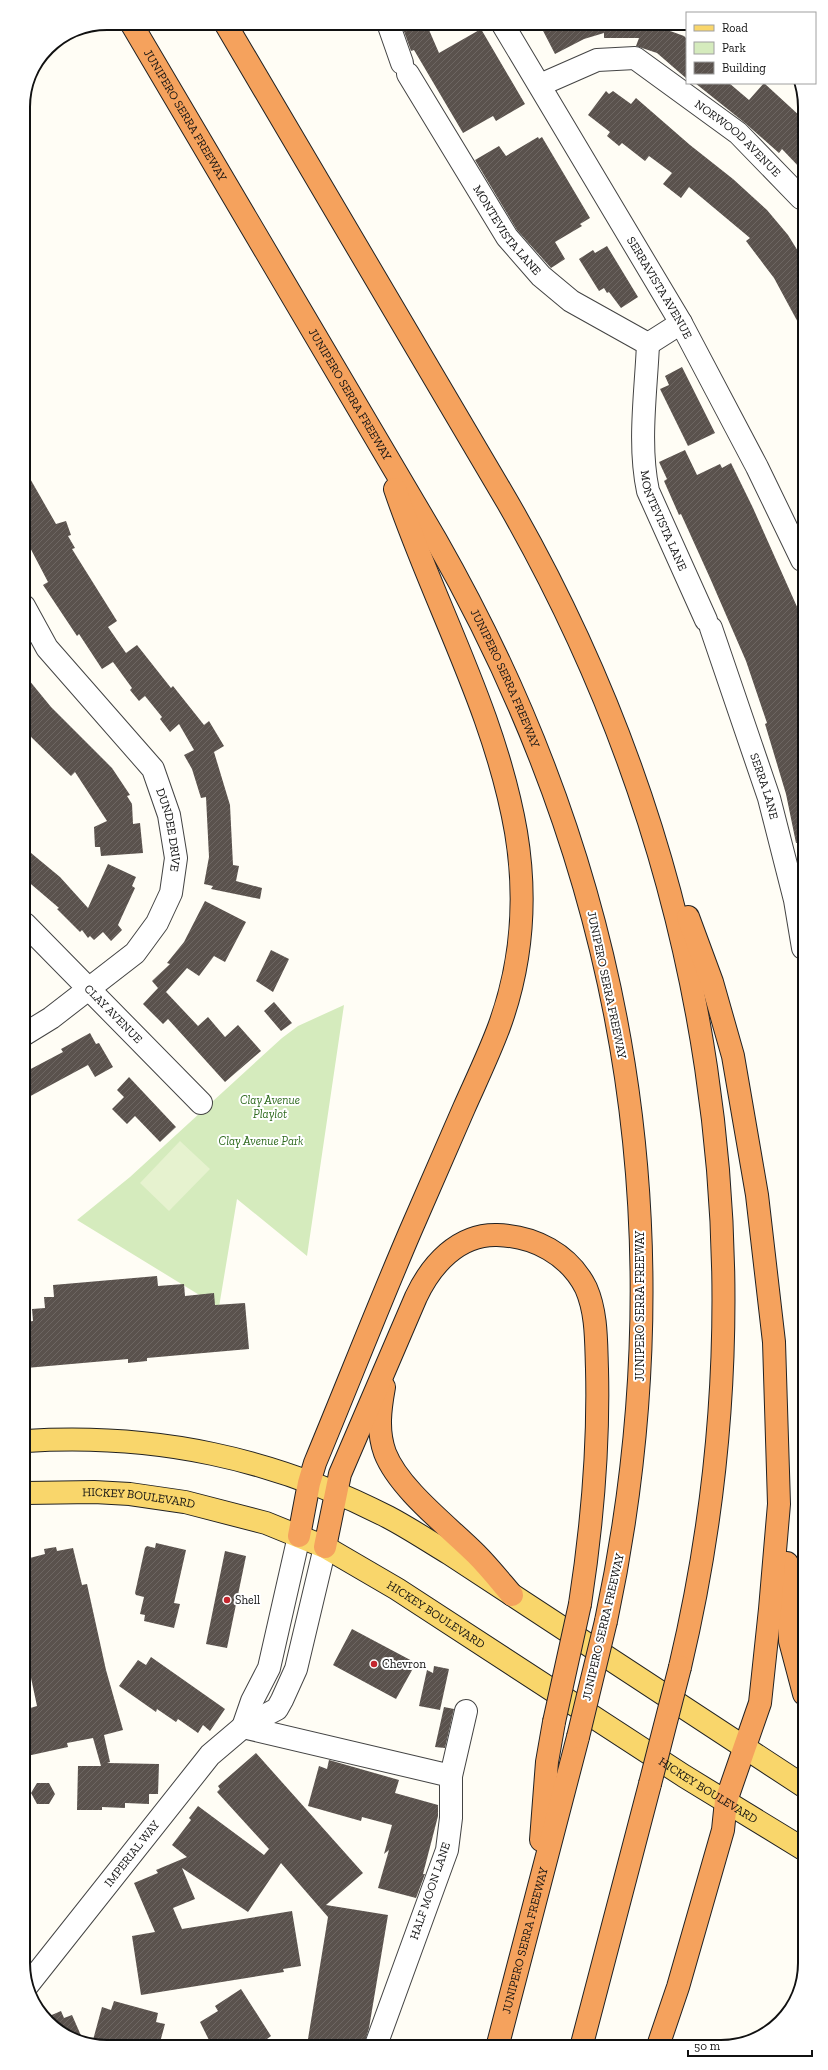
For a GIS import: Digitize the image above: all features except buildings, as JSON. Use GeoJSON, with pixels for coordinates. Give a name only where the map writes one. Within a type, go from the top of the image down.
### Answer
{"type":"FeatureCollection","features":[{"type":"Feature","properties":{"kind":"highway","name":"JUNIPERO SERRA FREEWAY"},"geometry":{"type":"LineString","coordinates":[[135,30],[468,596],[518,701],[546,768],[572,843],[592,913],[616,1018],[632,1118],[639,1190],[642,1262],[642,1336],[638,1414],[631,1478],[621,1550],[606,1621],[578,1737],[499,2040]]}},
{"type":"Feature","properties":{"kind":"highway"},"geometry":{"type":"LineString","coordinates":[[230,30],[508,502],[544,566],[605,696],[631,764],[653,833],[682,937],[703,1043],[716,1150],[723,1257],[722,1365],[714,1475],[698,1583],[680,1667],[583,2040]]}},
{"type":"Feature","properties":{"kind":"highway"},"geometry":{"type":"LineString","coordinates":[[299,1536],[309,1483],[315,1463],[405,1245],[497,1033],[512,982],[521,925],[522,890],[520,857],[513,817],[499,765],[453,632],[410,531],[381,446]]}},
{"type":"Feature","properties":{"kind":"highway"},"geometry":{"type":"LineString","coordinates":[[653,833],[699,944],[712,982],[724,1019],[738,1084],[757,1195],[771,1311],[779,1504],[787,1560],[790,1641],[798,1674]]}},
{"type":"Feature","properties":{"kind":"highway"},"geometry":{"type":"LineString","coordinates":[[325,1547],[334,1493],[340,1474],[368,1404],[392,1356],[416,1297],[431,1270],[447,1254],[466,1242],[494,1235],[509,1235],[526,1238],[556,1252],[579,1276],[590,1298],[594,1321],[597,1396],[593,1504],[580,1604],[554,1722],[543,1802],[538,1889]]}},
{"type":"Feature","properties":{"kind":"highway"},"geometry":{"type":"LineString","coordinates":[[392,1356],[380,1413],[382,1441],[390,1463],[404,1483],[476,1555],[512,1595]]}},
{"type":"Feature","properties":{"kind":"highway"},"geometry":{"type":"LineString","coordinates":[[660,2040],[678,1987],[723,1830],[726,1802],[744,1748],[756,1718],[761,1694],[779,1504]]}},
{"type":"Feature","properties":{"kind":"main road"},"geometry":{"type":"LineString","coordinates":[[30,1441],[104,1439],[168,1445],[235,1458],[309,1483],[373,1510],[405,1526],[798,1783]]}},
{"type":"Feature","properties":{"kind":"main road","name":"HICKEY BOULEVARD"},"geometry":{"type":"LineString","coordinates":[[30,1493],[94,1492],[179,1501],[239,1515],[299,1536],[325,1547],[403,1592],[684,1776],[798,1846]]}},
{"type":"Feature","properties":{"kind":"street","name":"MONTEVISTA LANE"},"geometry":{"type":"LineString","coordinates":[[391,30],[405,69],[507,237],[540,276],[571,301],[648,344],[643,452],[644,473],[648,492],[708,624]]}},
{"type":"Feature","properties":{"kind":"street","name":"SERRAVISTA AVENUE"},"geometry":{"type":"LineString","coordinates":[[506,30],[681,323],[757,467],[798,552]]}},
{"type":"Feature","properties":{"kind":"street","name":"NORWOOD AVENUE"},"geometry":{"type":"LineString","coordinates":[[540,85],[597,60],[634,58],[738,133],[798,195]]}},
{"type":"Feature","properties":{"kind":"street"},"geometry":{"type":"LineString","coordinates":[[648,344],[681,323]]}},
{"type":"Feature","properties":{"kind":"street","name":"DUNDEE DRIVE"},"geometry":{"type":"LineString","coordinates":[[30,617],[47,648],[153,770],[169,815],[176,858],[171,893],[157,923],[135,954],[87,988],[51,1018],[30,1031]]}},
{"type":"Feature","properties":{"kind":"street","name":"SERRA LANE"},"geometry":{"type":"LineString","coordinates":[[708,624],[769,798],[795,900],[798,918]]}},
{"type":"Feature","properties":{"kind":"street","name":"CLAY AVENUE"},"geometry":{"type":"LineString","coordinates":[[30,929],[201,1103]]}},
{"type":"Feature","properties":{"kind":"street"},"geometry":{"type":"LineString","coordinates":[[299,1536],[269,1668],[252,1701],[243,1727],[451,1776]]}},
{"type":"Feature","properties":{"kind":"street","name":"IMPERIAL WAY"},"geometry":{"type":"LineString","coordinates":[[32,1979],[210,1755],[243,1727],[277,1709],[287,1691],[299,1658],[325,1547]]}},
{"type":"Feature","properties":{"kind":"street","name":"HALF MOON LANE"},"geometry":{"type":"LineString","coordinates":[[378,2040],[447,1850],[451,1818],[451,1776],[466,1711]]}},
{"type":"Feature","properties":{"kind":"green space","name":"Clay Avenue Park"},"geometry":{"type":"Polygon","coordinates":[[[344,1005],[307,1256],[237,1199],[219,1307],[77,1220],[130,1177],[282,1038],[298,1026],[344,1005]]]}},
{"type":"Feature","properties":{"kind":"green space"},"geometry":{"type":"Polygon","coordinates":[[[180,1141],[210,1169],[169,1211],[140,1183],[180,1141]]]}},
{"type":"Feature","properties":{"kind":"place","name":"Shell"},"geometry":{"type":"Point","coordinates":[227,1600]}},
{"type":"Feature","properties":{"kind":"place","name":"Chevron"},"geometry":{"type":"Point","coordinates":[374,1664]}},
{"type":"Feature","properties":{"kind":"park label","name":"Clay Avenue Playlot"},"geometry":{"type":"Point","coordinates":[270,1107]}}]}
